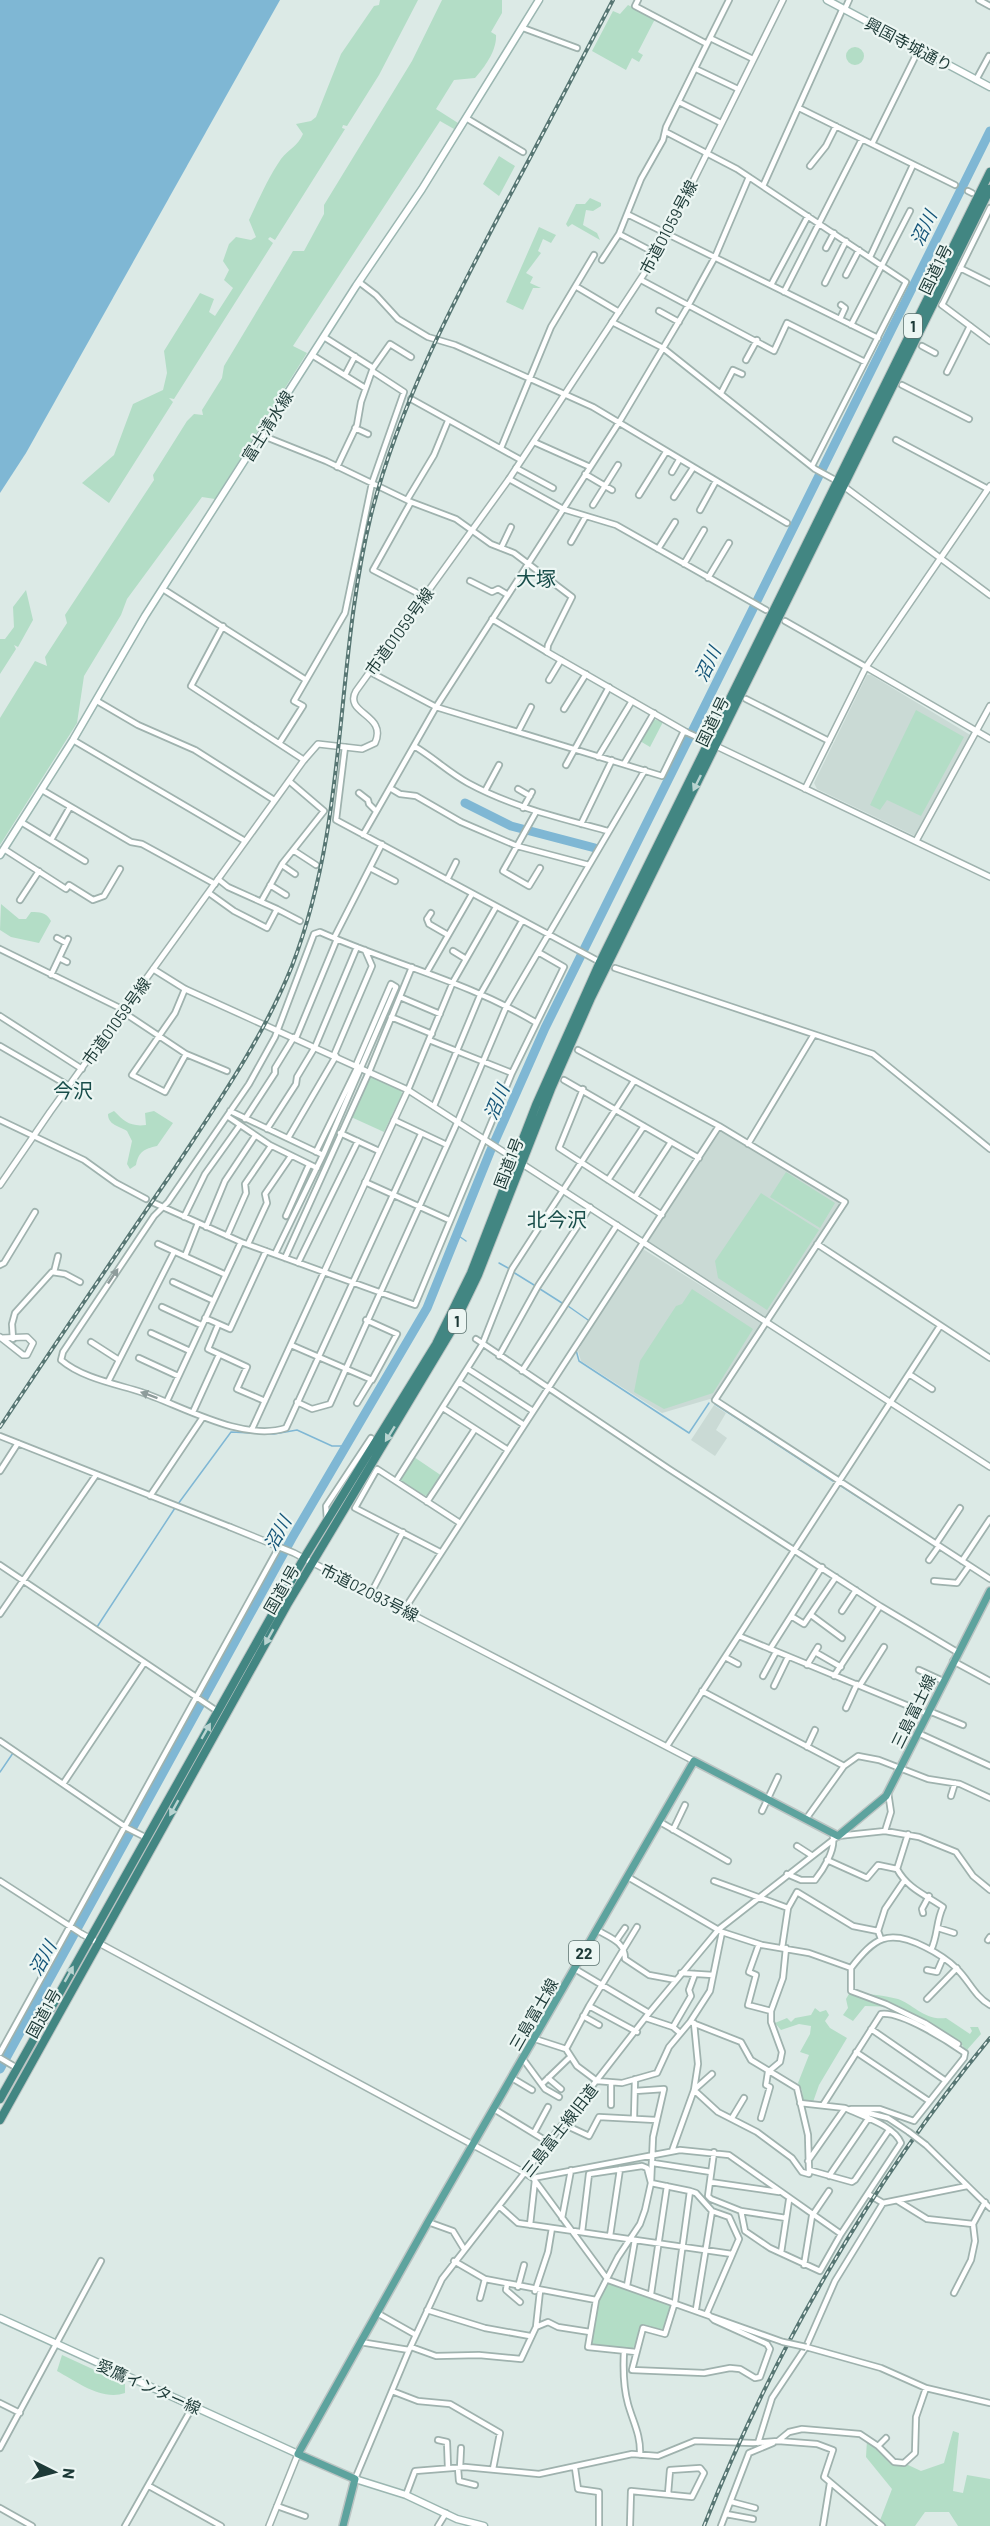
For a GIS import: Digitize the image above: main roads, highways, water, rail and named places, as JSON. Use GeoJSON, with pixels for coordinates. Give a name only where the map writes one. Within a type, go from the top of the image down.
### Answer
{"type":"FeatureCollection","features":[{"type":"Feature","properties":{"kind":"highway","name":"国道1号"},"geometry":{"type":"LineString","coordinates":[[0,2099],[14,2066],[142,1835],[308,1560],[450,1333],[478,1275],[518,1160],[591,998],[990,171]]}},
{"type":"Feature","properties":{"kind":"highway","name":"国道1号"},"geometry":{"type":"LineString","coordinates":[[840,484],[990,189]]}},
{"type":"Feature","properties":{"kind":"highway","name":"国道1号"},"geometry":{"type":"LineString","coordinates":[[0,2120],[308,1560],[327,1520],[445,1327],[471,1272],[600,962],[712,744]]}},
{"type":"Feature","properties":{"kind":"main road","name":"富士清水線"},"geometry":{"type":"LineString","coordinates":[[2,852],[73,740],[145,616],[466,118],[539,0]]}},
{"type":"Feature","properties":{"kind":"main road","name":"興国寺城通り"},"geometry":{"type":"LineString","coordinates":[[827,0],[990,87]]}},
{"type":"Feature","properties":{"kind":"main road","name":"三島富士線"},"geometry":{"type":"LineString","coordinates":[[298,2454],[428,2222],[694,1761],[836,1837],[878,1805],[888,1792],[990,1591]]}},
{"type":"Feature","properties":{"kind":"main road","name":"愛鷹インター線"},"geometry":{"type":"LineString","coordinates":[[0,2318],[298,2454]]}},
{"type":"Feature","properties":{"kind":"main road"},"geometry":{"type":"LineString","coordinates":[[298,2454],[355,2479],[406,2495],[446,2513],[484,2526]]}},
{"type":"Feature","properties":{"kind":"main road"},"geometry":{"type":"LineString","coordinates":[[343,2526],[355,2479]]}},
{"type":"Feature","properties":{"kind":"water"},"geometry":{"type":"Polygon","coordinates":[[[0,0],[280,0],[26,453],[0,493],[0,0]]]}},
{"type":"Feature","properties":{"kind":"waterway","name":"沼川"},"geometry":{"type":"LineString","coordinates":[[0,2069],[292,1538],[427,1308],[490,1152],[545,1028],[990,131]]}},
{"type":"Feature","properties":{"kind":"waterway"},"geometry":{"type":"LineString","coordinates":[[465,803],[511,826],[595,848]]}},
{"type":"Feature","properties":{"kind":"waterway"},"geometry":{"type":"LineString","coordinates":[[456,1234],[466,1241]]}},
{"type":"Feature","properties":{"kind":"waterway"},"geometry":{"type":"LineString","coordinates":[[499,1263],[508,1268]]}},
{"type":"Feature","properties":{"kind":"waterway"},"geometry":{"type":"LineString","coordinates":[[513,1272],[534,1285]]}},
{"type":"Feature","properties":{"kind":"waterway"},"geometry":{"type":"LineString","coordinates":[[540,1289],[562,1303]]}},
{"type":"Feature","properties":{"kind":"waterway"},"geometry":{"type":"LineString","coordinates":[[568,1306],[588,1320]]}},
{"type":"Feature","properties":{"kind":"waterway"},"geometry":{"type":"LineString","coordinates":[[581,1343],[576,1350],[579,1361],[689,1433],[709,1403]]}},
{"type":"Feature","properties":{"kind":"waterway"},"geometry":{"type":"LineString","coordinates":[[715,1404],[833,1481]]}},
{"type":"Feature","properties":{"kind":"waterway"},"geometry":{"type":"LineString","coordinates":[[178,1504],[231,1432],[274,1434],[297,1430],[332,1446],[346,1446]]}},
{"type":"Feature","properties":{"kind":"waterway"},"geometry":{"type":"LineString","coordinates":[[841,1486],[911,1531]]}},
{"type":"Feature","properties":{"kind":"waterway"},"geometry":{"type":"LineString","coordinates":[[97,1627],[175,1508]]}},
{"type":"Feature","properties":{"kind":"waterway"},"geometry":{"type":"LineString","coordinates":[[0,1772],[13,1753]]}},
{"type":"Feature","properties":{"kind":"railway"},"geometry":{"type":"LineString","coordinates":[[0,1427],[222,1096],[253,1046],[292,966],[310,910],[323,854],[332,798],[359,572],[371,515],[396,435],[445,321],[613,0]]}},
{"type":"Feature","properties":{"kind":"railway"},"geometry":{"type":"LineString","coordinates":[[704,2526],[761,2397],[828,2271],[905,2150],[990,2038]]}},
{"type":"Feature","properties":{"kind":"district","name":"大塚"},"geometry":{"type":"Point","coordinates":[536,578]}},
{"type":"Feature","properties":{"kind":"district","name":"今沢"},"geometry":{"type":"Point","coordinates":[73,1090]}},
{"type":"Feature","properties":{"kind":"district","name":"北今沢"},"geometry":{"type":"Point","coordinates":[557,1219]}}]}
